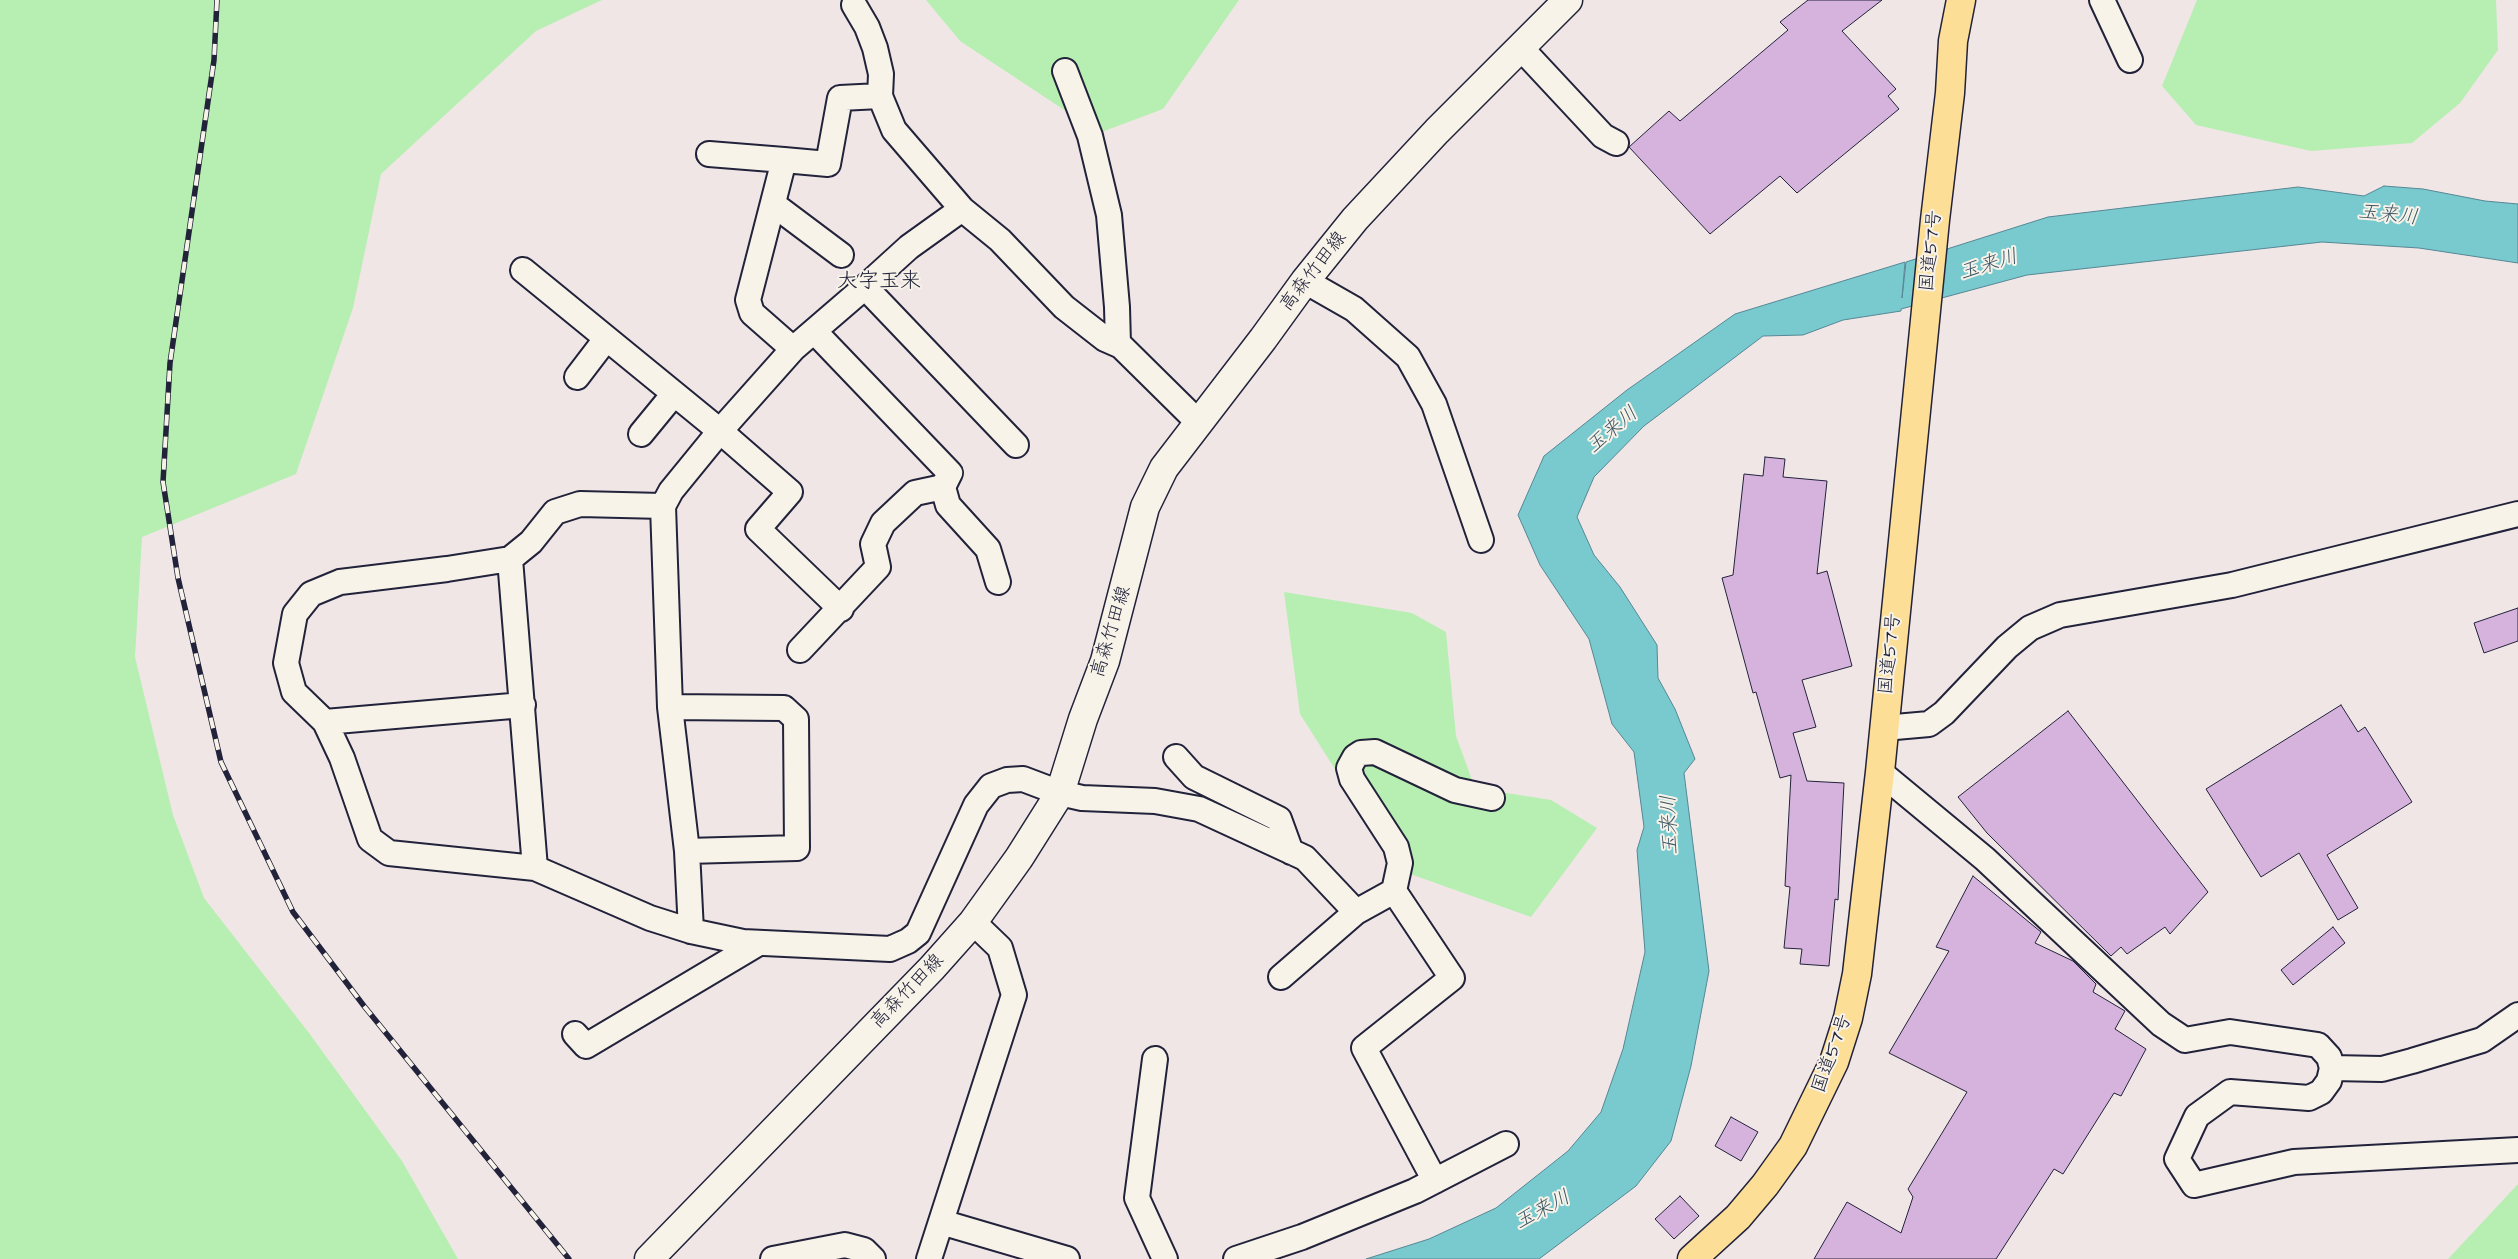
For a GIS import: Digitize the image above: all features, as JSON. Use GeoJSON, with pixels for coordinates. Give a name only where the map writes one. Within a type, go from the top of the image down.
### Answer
{"type":"FeatureCollection","features":[{"type":"Feature","properties":{"kind":"highway","name":"国道57号"},"geometry":{"type":"LineString","coordinates":[[1692,1259],[1738,1217],[1765,1185],[1792,1146],[1834,1062],[1848,1018],[1857,974],[1880,772],[1935,220],[1950,93],[1952,41],[1961,0]]}},
{"type":"Feature","properties":{"kind":"main road","name":"高森竹田線"},"geometry":{"type":"LineString","coordinates":[[649,1259],[932,968],[973,922],[1019,858],[1060,793],[1105,661],[1145,507],[1164,468],[1305,281],[1355,219],[1568,0]]}},
{"type":"Feature","properties":{"kind":"street"},"geometry":{"type":"LineString","coordinates":[[2102,0],[2130,60]]}},
{"type":"Feature","properties":{"kind":"street"},"geometry":{"type":"LineString","coordinates":[[854,5],[867,27],[875,48],[881,74],[880,96],[894,130],[962,209],[1000,240],[1064,307],[1105,339],[1118,344],[1199,423]]}},
{"type":"Feature","properties":{"kind":"street"},"geometry":{"type":"LineString","coordinates":[[1520,48],[1603,136],[1616,143]]}},
{"type":"Feature","properties":{"kind":"street"},"geometry":{"type":"LineString","coordinates":[[1065,71],[1090,136],[1109,215],[1117,307],[1118,344]]}},
{"type":"Feature","properties":{"kind":"street"},"geometry":{"type":"LineString","coordinates":[[709,154],[828,164],[840,98],[880,96]]}},
{"type":"Feature","properties":{"kind":"street"},"geometry":{"type":"LineString","coordinates":[[784,160],[748,300],[752,313],[793,348]]}},
{"type":"Feature","properties":{"kind":"street"},"geometry":{"type":"LineString","coordinates":[[773,204],[841,255]]}},
{"type":"Feature","properties":{"kind":"street"},"geometry":{"type":"LineString","coordinates":[[691,931],[687,851],[670,707],[663,506],[671,491],[720,431],[793,348],[909,247],[962,209]]}},
{"type":"Feature","properties":{"kind":"street"},"geometry":{"type":"LineString","coordinates":[[522,270],[720,431],[790,492],[758,529],[841,609]]}},
{"type":"Feature","properties":{"kind":"street"},"geometry":{"type":"LineString","coordinates":[[1305,281],[1354,310],[1408,357],[1434,404],[1481,540]]}},
{"type":"Feature","properties":{"kind":"street"},"geometry":{"type":"LineString","coordinates":[[865,287],[1016,445]]}},
{"type":"Feature","properties":{"kind":"street"},"geometry":{"type":"LineString","coordinates":[[814,331],[950,474],[943,487],[948,505],[988,549],[998,582]]}},
{"type":"Feature","properties":{"kind":"street"},"geometry":{"type":"LineString","coordinates":[[577,377],[606,339]]}},
{"type":"Feature","properties":{"kind":"street"},"geometry":{"type":"LineString","coordinates":[[642,434],[674,395]]}},
{"type":"Feature","properties":{"kind":"street"},"geometry":{"type":"LineString","coordinates":[[800,650],[841,609],[878,567],[873,544],[883,523],[914,493],[943,487]]}},
{"type":"Feature","properties":{"kind":"street"},"geometry":{"type":"LineString","coordinates":[[663,506],[580,504],[555,512],[531,542],[510,559],[340,582],[311,594],[295,614],[286,663],[294,692],[325,722],[342,758],[370,839],[389,853],[534,868],[650,918],[691,931],[743,942],[890,949],[908,941],[918,933],[976,805],[991,786],[1007,780],[1023,779],[1060,793],[1082,798],[1155,801],[1199,808],[1306,858],[1356,912]]}},
{"type":"Feature","properties":{"kind":"street"},"geometry":{"type":"LineString","coordinates":[[1884,728],[1929,724],[1944,714],[2007,647],[2030,628],[2060,615],[2232,585],[2518,514]]}},
{"type":"Feature","properties":{"kind":"street"},"geometry":{"type":"LineString","coordinates":[[510,559],[523,704],[534,868]]}},
{"type":"Feature","properties":{"kind":"street"},"geometry":{"type":"LineString","coordinates":[[325,722],[523,704]]}},
{"type":"Feature","properties":{"kind":"street"},"geometry":{"type":"LineString","coordinates":[[670,707],[784,708],[796,719],[797,848],[687,851]]}},
{"type":"Feature","properties":{"kind":"street"},"geometry":{"type":"LineString","coordinates":[[1434,1181],[1364,1048],[1452,978],[1394,891],[1400,863],[1396,847],[1352,780],[1349,768],[1355,757],[1361,753],[1375,752],[1455,790],[1492,798]]}},
{"type":"Feature","properties":{"kind":"street"},"geometry":{"type":"LineString","coordinates":[[1176,758],[1194,777],[1279,819],[1291,852]]}},
{"type":"Feature","properties":{"kind":"street"},"geometry":{"type":"LineString","coordinates":[[1880,772],[1985,859],[2161,1024],[2185,1040],[2230,1032],[2318,1045],[2329,1057],[2332,1068],[2329,1081],[2321,1092],[2309,1098],[2230,1092],[2197,1116],[2177,1159],[2194,1185],[2294,1162],[2518,1150]]}},
{"type":"Feature","properties":{"kind":"street"},"geometry":{"type":"LineString","coordinates":[[1282,977],[1356,912],[1394,891]]}},
{"type":"Feature","properties":{"kind":"street"},"geometry":{"type":"LineString","coordinates":[[929,1259],[1014,995],[1000,948],[973,922]]}},
{"type":"Feature","properties":{"kind":"street"},"geometry":{"type":"LineString","coordinates":[[575,1034],[586,1046],[759,943]]}},
{"type":"Feature","properties":{"kind":"street"},"geometry":{"type":"LineString","coordinates":[[2332,1068],[2382,1069],[2412,1061],[2482,1040],[2518,1015]]}},
{"type":"Feature","properties":{"kind":"street"},"geometry":{"type":"LineString","coordinates":[[1155,1058],[1137,1198],[1165,1259]]}},
{"type":"Feature","properties":{"kind":"street"},"geometry":{"type":"LineString","coordinates":[[1236,1259],[1302,1237],[1434,1181],[1506,1144]]}},
{"type":"Feature","properties":{"kind":"street"},"geometry":{"type":"LineString","coordinates":[[941,1222],[1067,1259]]}},
{"type":"Feature","properties":{"kind":"street"},"geometry":{"type":"LineString","coordinates":[[773,1259],[845,1245],[864,1250],[873,1259]]}},
{"type":"Feature","properties":{"kind":"green space"},"geometry":{"type":"Polygon","coordinates":[[[0,0],[602,0],[536,31],[381,174],[353,308],[296,474],[142,537],[135,657],[173,815],[204,898],[309,1033],[402,1161],[458,1259],[0,1259],[0,0]]]}},
{"type":"Feature","properties":{"kind":"green space"},"geometry":{"type":"Polygon","coordinates":[[[926,0],[1239,0],[1163,109],[1099,133],[960,41],[926,0]]]}},
{"type":"Feature","properties":{"kind":"green space"},"geometry":{"type":"Polygon","coordinates":[[[2197,0],[2496,0],[2498,50],[2460,103],[2412,143],[2311,151],[2196,125],[2162,86],[2197,0]]]}},
{"type":"Feature","properties":{"kind":"green space"},"geometry":{"type":"Polygon","coordinates":[[[1284,592],[1412,613],[1446,632],[1456,736],[1475,788],[1551,800],[1597,828],[1531,917],[1399,870],[1300,714],[1284,592]]]}},
{"type":"Feature","properties":{"kind":"green space"},"geometry":{"type":"Polygon","coordinates":[[[2518,1184],[2518,1259],[2448,1259],[2518,1184]]]}},
{"type":"Feature","properties":{"kind":"water","name":"玉来川"},"geometry":{"type":"Polygon","coordinates":[[[2384,186],[2423,189],[2485,201],[2518,204],[2518,263],[2419,248],[2322,242],[2027,275],[1901,309],[1901,311],[1843,320],[1803,335],[1763,336],[1644,426],[1594,477],[1577,517],[1594,555],[1620,587],[1657,645],[1658,678],[1675,709],[1695,759],[1684,773],[1709,971],[1691,1066],[1671,1141],[1636,1186],[1539,1259],[1366,1259],[1429,1239],[1496,1208],[1568,1151],[1601,1112],[1623,1049],[1645,952],[1637,850],[1644,827],[1634,752],[1612,724],[1589,639],[1540,565],[1518,515],[1544,456],[1627,390],[1735,314],[1905,262],[1902,298],[1906,262],[2048,217],[2298,187],[2364,196],[2384,186]]]}},
{"type":"Feature","properties":{"kind":"building"},"geometry":{"type":"Polygon","coordinates":[[[1808,0],[1882,0],[1842,31],[1896,89],[1888,96],[1899,109],[1797,193],[1780,176],[1710,234],[1629,147],[1669,111],[1680,121],[1788,30],[1780,22],[1808,0]]]}},
{"type":"Feature","properties":{"kind":"building"},"geometry":{"type":"Polygon","coordinates":[[[1765,457],[1785,459],[1783,477],[1827,481],[1817,574],[1827,571],[1852,666],[1802,680],[1816,727],[1793,733],[1807,781],[1844,783],[1838,900],[1835,899],[1829,966],[1800,964],[1802,949],[1784,948],[1790,887],[1785,886],[1791,775],[1780,778],[1756,692],[1753,693],[1722,578],[1733,575],[1744,474],[1763,476],[1765,457]]]}},
{"type":"Feature","properties":{"kind":"building"},"geometry":{"type":"Polygon","coordinates":[[[2518,608],[2518,641],[2484,653],[2474,623],[2518,608]]]}},
{"type":"Feature","properties":{"kind":"building"},"geometry":{"type":"Polygon","coordinates":[[[2341,705],[2358,732],[2365,727],[2412,802],[2327,855],[2358,908],[2338,920],[2299,853],[2261,877],[2206,789],[2341,705]]]}},
{"type":"Feature","properties":{"kind":"building"},"geometry":{"type":"Polygon","coordinates":[[[2068,711],[2208,892],[2170,934],[2165,927],[2127,954],[2121,947],[2111,956],[1987,833],[1958,797],[2068,711]]]}},
{"type":"Feature","properties":{"kind":"building"},"geometry":{"type":"Polygon","coordinates":[[[1973,876],[2041,932],[2035,943],[2073,961],[2096,984],[2093,992],[2125,1011],[2115,1029],[2146,1049],[2121,1096],[2114,1093],[2063,1174],[2054,1169],[1996,1259],[1814,1259],[1847,1202],[1901,1233],[1913,1197],[1908,1189],[1967,1092],[1889,1053],[1949,951],[1936,947],[1973,876]]]}},
{"type":"Feature","properties":{"kind":"building"},"geometry":{"type":"Polygon","coordinates":[[[2333,927],[2345,943],[2293,985],[2281,970],[2333,927]]]}},
{"type":"Feature","properties":{"kind":"building"},"geometry":{"type":"Polygon","coordinates":[[[1731,1117],[1758,1132],[1741,1161],[1715,1146],[1731,1117]]]}},
{"type":"Feature","properties":{"kind":"building"},"geometry":{"type":"Polygon","coordinates":[[[1680,1196],[1699,1216],[1674,1239],[1655,1219],[1680,1196]]]}},
{"type":"Feature","properties":{"kind":"railway"},"geometry":{"type":"LineString","coordinates":[[217,0],[214,60],[170,363],[163,482],[178,578],[221,762],[293,912],[364,1006],[569,1259]]}},
{"type":"Feature","properties":{"kind":"district","name":"大字玉来"},"geometry":{"type":"Point","coordinates":[879,283]}}]}
